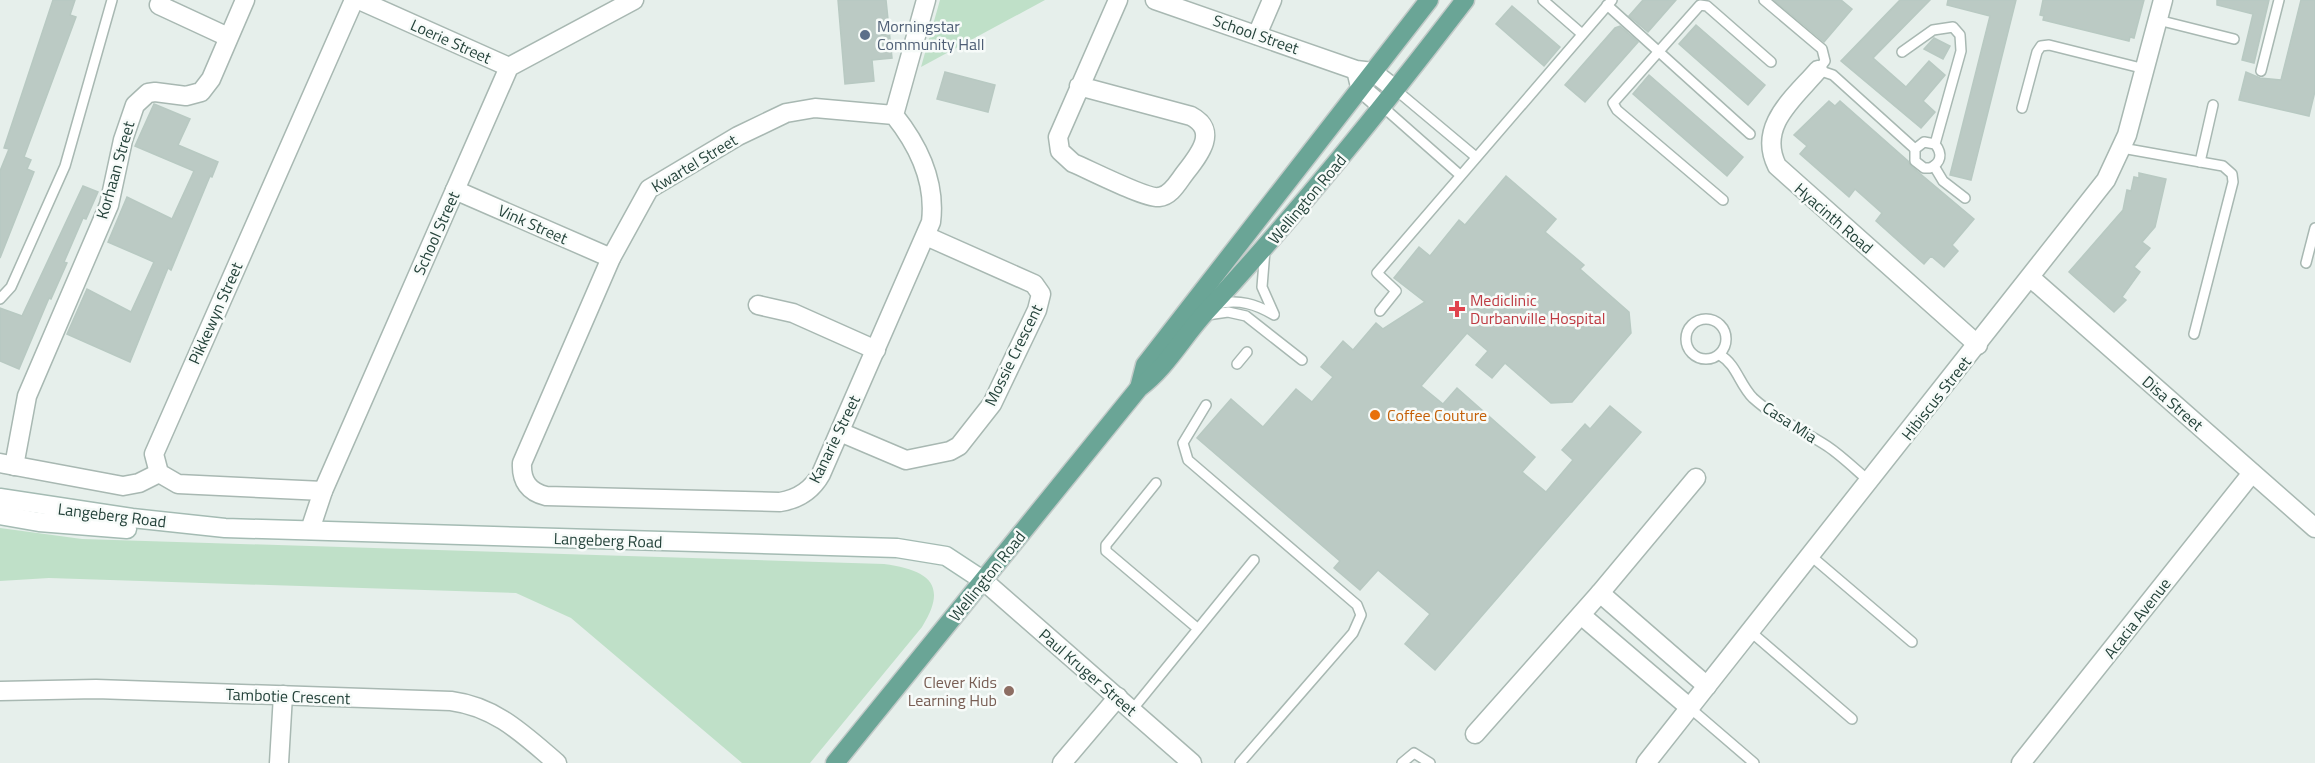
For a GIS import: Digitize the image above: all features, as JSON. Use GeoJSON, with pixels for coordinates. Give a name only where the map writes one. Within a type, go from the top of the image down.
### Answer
{"type":"FeatureCollection","features":[{"type":"Feature","properties":{"kind":"main road","name":"Wellington Road"},"geometry":{"type":"LineString","coordinates":[[835,763],[1139,388],[1159,373],[1363,76],[1429,0]]}},
{"type":"Feature","properties":{"kind":"main road","name":"Wellington Road"},"geometry":{"type":"LineString","coordinates":[[1201,311],[1265,250],[1383,107],[1466,0]]}},
{"type":"Feature","properties":{"kind":"street","name":"Korhaan Street"},"geometry":{"type":"LineString","coordinates":[[7,465],[27,396],[109,204],[123,140],[135,105],[148,93],[186,96],[201,92],[211,79],[244,0]]}},
{"type":"Feature","properties":{"kind":"street","name":"Pikkewyn Street"},"geometry":{"type":"LineString","coordinates":[[159,473],[154,460],[156,447],[354,0]]}},
{"type":"Feature","properties":{"kind":"street","name":"Loerie Street"},"geometry":{"type":"LineString","coordinates":[[359,0],[509,67]]}},
{"type":"Feature","properties":{"kind":"street"},"geometry":{"type":"LineString","coordinates":[[894,115],[926,0]]}},
{"type":"Feature","properties":{"kind":"street"},"geometry":{"type":"LineString","coordinates":[[1079,86],[1191,116],[1201,124],[1206,136],[1203,148],[1169,193],[1153,197],[1073,163],[1063,156],[1058,137],[1079,86],[1118,0]]}},
{"type":"Feature","properties":{"kind":"street","name":"School Street"},"geometry":{"type":"LineString","coordinates":[[1155,0],[1257,35],[1396,90]]}},
{"type":"Feature","properties":{"kind":"street"},"geometry":{"type":"LineString","coordinates":[[1257,35],[1272,0]]}},
{"type":"Feature","properties":{"kind":"street","name":"Hibiscus Street"},"geometry":{"type":"LineString","coordinates":[[1646,763],[2096,195],[2122,148],[2163,0]]}},
{"type":"Feature","properties":{"kind":"street"},"geometry":{"type":"LineString","coordinates":[[509,67],[630,1]]}},
{"type":"Feature","properties":{"kind":"street"},"geometry":{"type":"LineString","coordinates":[[159,5],[228,37]]}},
{"type":"Feature","properties":{"kind":"street","name":"School Street"},"geometry":{"type":"LineString","coordinates":[[310,530],[323,491],[509,67]]}},
{"type":"Feature","properties":{"kind":"street","name":"Hyacinth Road"},"geometry":{"type":"LineString","coordinates":[[1818,70],[1773,124],[1770,142],[1777,166],[1978,345]]}},
{"type":"Feature","properties":{"kind":"street","name":"School Street"},"geometry":{"type":"LineString","coordinates":[[1363,76],[1383,107]]}},
{"type":"Feature","properties":{"kind":"street","name":"Kwartel Street"},"geometry":{"type":"LineString","coordinates":[[523,478],[522,463],[611,258],[649,189],[738,136],[786,113],[806,109],[857,110],[894,115]]}},
{"type":"Feature","properties":{"kind":"street","name":"Kanarie Street"},"geometry":{"type":"LineString","coordinates":[[523,478],[532,490],[546,496],[780,502],[798,497],[812,487],[821,474],[840,432],[931,222],[931,196],[918,150],[894,115]]}},
{"type":"Feature","properties":{"kind":"street","name":"Vink Street"},"geometry":{"type":"LineString","coordinates":[[456,190],[611,258]]}},
{"type":"Feature","properties":{"kind":"street","name":"Mossie Crescent"},"geometry":{"type":"LineString","coordinates":[[840,432],[906,460],[950,451],[959,446],[992,404],[1037,310],[1041,294],[1034,284],[926,236]]}},
{"type":"Feature","properties":{"kind":"street","name":"Disa Street"},"geometry":{"type":"LineString","coordinates":[[2031,278],[2315,528]]}},
{"type":"Feature","properties":{"kind":"street"},"geometry":{"type":"LineString","coordinates":[[758,305],[793,313],[876,350]]}},
{"type":"Feature","properties":{"kind":"street"},"geometry":{"type":"LineString","coordinates":[[7,465],[123,486],[139,483],[159,473],[178,484],[323,491]]}},
{"type":"Feature","properties":{"kind":"street","name":"Acacia Avenue"},"geometry":{"type":"LineString","coordinates":[[2022,763],[2252,473]]}},
{"type":"Feature","properties":{"kind":"street"},"geometry":{"type":"LineString","coordinates":[[1475,734],[1600,593],[1696,478]]}},
{"type":"Feature","properties":{"kind":"street","name":"Langeberg Road"},"geometry":{"type":"LineString","coordinates":[[0,498],[132,518],[225,528],[897,548],[946,556],[984,581]]}},
{"type":"Feature","properties":{"kind":"street","name":"Langeberg Road"},"geometry":{"type":"LineString","coordinates":[[0,515],[39,522],[164,532],[225,528]]}},
{"type":"Feature","properties":{"kind":"street","name":"Paul Kruger Street"},"geometry":{"type":"LineString","coordinates":[[984,581],[1192,763]]}},
{"type":"Feature","properties":{"kind":"street"},"geometry":{"type":"LineString","coordinates":[[1600,593],[1707,686]]}},
{"type":"Feature","properties":{"kind":"street"},"geometry":{"type":"LineString","coordinates":[[1581,615],[1690,708]]}},
{"type":"Feature","properties":{"kind":"street","name":"Tambotie Crescent"},"geometry":{"type":"LineString","coordinates":[[0,691],[96,689],[467,704],[483,708],[510,723],[557,763]]}},
{"type":"Feature","properties":{"kind":"street"},"geometry":{"type":"LineString","coordinates":[[279,763],[282,695]]}},
{"type":"Feature","properties":{"kind":"street"},"geometry":{"type":"LineString","coordinates":[[1062,763],[1118,697]]}},
{"type":"Feature","properties":{"kind":"lane"},"geometry":{"type":"LineString","coordinates":[[0,299],[11,287],[65,166],[112,0]]}},
{"type":"Feature","properties":{"kind":"lane"},"geometry":{"type":"LineString","coordinates":[[1543,0],[1582,34]]}},
{"type":"Feature","properties":{"kind":"lane"},"geometry":{"type":"LineString","coordinates":[[1764,0],[1822,49],[1824,61],[1818,70],[1833,75],[1914,149],[1918,166],[1924,168],[1934,166]]}},
{"type":"Feature","properties":{"kind":"lane"},"geometry":{"type":"LineString","coordinates":[[2261,71],[2279,0]]}},
{"type":"Feature","properties":{"kind":"lane"},"geometry":{"type":"LineString","coordinates":[[1380,310],[1396,291],[1377,273],[1610,3],[1750,134]]}},
{"type":"Feature","properties":{"kind":"lane"},"geometry":{"type":"LineString","coordinates":[[1723,200],[1614,106],[1614,100],[1696,7],[1703,5],[1771,62]]}},
{"type":"Feature","properties":{"kind":"lane"},"geometry":{"type":"LineString","coordinates":[[2158,21],[2234,39]]}},
{"type":"Feature","properties":{"kind":"lane"},"geometry":{"type":"LineString","coordinates":[[1902,52],[1940,27],[1953,27],[1960,35],[1961,51],[1935,144],[1940,155],[1934,166]]}},
{"type":"Feature","properties":{"kind":"lane"},"geometry":{"type":"LineString","coordinates":[[2022,108],[2037,52],[2041,46],[2049,45],[2145,69]]}},
{"type":"Feature","properties":{"kind":"lane"},"geometry":{"type":"LineString","coordinates":[[1396,90],[1476,157]]}},
{"type":"Feature","properties":{"kind":"lane"},"geometry":{"type":"LineString","coordinates":[[2200,162],[2213,105]]}},
{"type":"Feature","properties":{"kind":"lane"},"geometry":{"type":"LineString","coordinates":[[1383,107],[1460,175]]}},
{"type":"Feature","properties":{"kind":"lane"},"geometry":{"type":"LineString","coordinates":[[1914,149],[1924,142],[1935,144]]}},
{"type":"Feature","properties":{"kind":"lane"},"geometry":{"type":"LineString","coordinates":[[2122,148],[2226,168],[2234,179],[2194,334]]}},
{"type":"Feature","properties":{"kind":"lane"},"geometry":{"type":"LineString","coordinates":[[1934,166],[1943,181],[1965,198]]}},
{"type":"Feature","properties":{"kind":"lane"},"geometry":{"type":"LineString","coordinates":[[2306,263],[2315,228]]}},
{"type":"Feature","properties":{"kind":"lane"},"geometry":{"type":"LineString","coordinates":[[1201,311],[1232,300],[1249,303],[1274,315],[1262,287],[1265,250]]}},
{"type":"Feature","properties":{"kind":"lane"},"geometry":{"type":"LineString","coordinates":[[1201,311],[1228,312],[1246,316],[1302,360]]}},
{"type":"Feature","properties":{"kind":"lane"},"geometry":{"type":"LineString","coordinates":[[1702,319],[1720,324],[1727,336],[1720,355],[1707,360],[1694,356],[1686,339],[1690,326],[1702,319]]}},
{"type":"Feature","properties":{"kind":"lane"},"geometry":{"type":"LineString","coordinates":[[1237,364],[1246,352]]}},
{"type":"Feature","properties":{"kind":"lane","name":"Casa Mia"},"geometry":{"type":"LineString","coordinates":[[1720,355],[1730,361],[1747,391],[1758,402],[1797,430],[1827,446],[1870,482]]}},
{"type":"Feature","properties":{"kind":"lane"},"geometry":{"type":"LineString","coordinates":[[1206,405],[1182,442],[1188,460],[1357,605],[1361,615],[1353,633],[1240,763]]}},
{"type":"Feature","properties":{"kind":"lane"},"geometry":{"type":"LineString","coordinates":[[1156,483],[1106,545],[1106,551],[1197,628]]}},
{"type":"Feature","properties":{"kind":"lane"},"geometry":{"type":"LineString","coordinates":[[1811,556],[1912,642]]}},
{"type":"Feature","properties":{"kind":"lane"},"geometry":{"type":"LineString","coordinates":[[1132,710],[1254,560]]}},
{"type":"Feature","properties":{"kind":"lane"},"geometry":{"type":"LineString","coordinates":[[1751,632],[1852,719]]}},
{"type":"Feature","properties":{"kind":"lane"},"geometry":{"type":"LineString","coordinates":[[1690,708],[1754,763]]}},
{"type":"Feature","properties":{"kind":"lane"},"geometry":{"type":"LineString","coordinates":[[1402,763],[1414,753],[1430,763]]}},
{"type":"Feature","properties":{"kind":"green space"},"geometry":{"type":"Polygon","coordinates":[[[940,0],[1045,0],[921,67],[940,0]]]}},
{"type":"Feature","properties":{"kind":"green space"},"geometry":{"type":"Polygon","coordinates":[[[0,528],[82,539],[884,564],[912,570],[922,575],[930,582],[934,600],[922,627],[810,763],[742,763],[571,618],[516,593],[49,578],[0,581],[0,528]]]}},
{"type":"Feature","properties":{"kind":"building"},"geometry":{"type":"Polygon","coordinates":[[[53,0],[75,0],[70,15],[76,17],[24,157],[31,160],[27,169],[34,172],[0,258],[0,171],[9,149],[4,148],[53,0]]]}},
{"type":"Feature","properties":{"kind":"building","name":"Morningstar Community Hall"},"geometry":{"type":"Polygon","coordinates":[[[838,0],[886,0],[892,58],[872,60],[874,81],[845,84],[838,0]]]}},
{"type":"Feature","properties":{"kind":"building"},"geometry":{"type":"Polygon","coordinates":[[[1643,0],[1676,0],[1648,32],[1629,16],[1643,0]]]}},
{"type":"Feature","properties":{"kind":"building"},"geometry":{"type":"Polygon","coordinates":[[[1774,0],[1841,0],[1852,9],[1824,42],[1774,0]]]}},
{"type":"Feature","properties":{"kind":"building"},"geometry":{"type":"Polygon","coordinates":[[[1900,0],[1930,0],[1873,58],[1906,87],[1929,61],[1945,75],[1923,101],[1935,112],[1921,128],[1841,61],[1900,0]]]}},
{"type":"Feature","properties":{"kind":"building"},"geometry":{"type":"Polygon","coordinates":[[[1948,0],[2016,0],[1971,180],[1950,175],[1990,16],[1947,5],[1948,0]]]}},
{"type":"Feature","properties":{"kind":"building"},"geometry":{"type":"Polygon","coordinates":[[[2043,0],[2144,0],[2134,38],[2130,37],[2129,41],[2043,20],[2044,16],[2040,15],[2043,0]]]}},
{"type":"Feature","properties":{"kind":"building"},"geometry":{"type":"Polygon","coordinates":[[[2217,0],[2269,0],[2254,63],[2242,60],[2253,14],[2217,5],[2217,0]]]}},
{"type":"Feature","properties":{"kind":"building"},"geometry":{"type":"Polygon","coordinates":[[[2301,0],[2315,0],[2315,91],[2309,116],[2239,100],[2246,72],[2260,78],[2281,80],[2301,0]]]}},
{"type":"Feature","properties":{"kind":"building"},"geometry":{"type":"Polygon","coordinates":[[[1512,6],[1560,47],[1544,66],[1496,24],[1512,6]]]}},
{"type":"Feature","properties":{"kind":"building"},"geometry":{"type":"Polygon","coordinates":[[[1696,25],[1765,85],[1748,105],[1679,44],[1696,25]]]}},
{"type":"Feature","properties":{"kind":"building"},"geometry":{"type":"Polygon","coordinates":[[[1620,26],[1638,42],[1585,102],[1565,85],[1615,28],[1620,26]]]}},
{"type":"Feature","properties":{"kind":"building"},"geometry":{"type":"Polygon","coordinates":[[[1934,38],[1950,46],[1943,59],[1924,49],[1934,38]]]}},
{"type":"Feature","properties":{"kind":"building"},"geometry":{"type":"Polygon","coordinates":[[[945,72],[995,85],[988,112],[937,99],[945,72]]]}},
{"type":"Feature","properties":{"kind":"building"},"geometry":{"type":"Polygon","coordinates":[[[1649,75],[1743,157],[1727,176],[1633,94],[1649,75]]]}},
{"type":"Feature","properties":{"kind":"building"},"geometry":{"type":"Polygon","coordinates":[[[1829,101],[1835,106],[1840,101],[1911,166],[1974,219],[1952,245],[1958,251],[1944,267],[1931,256],[1924,264],[1876,221],[1882,213],[1855,189],[1849,197],[1800,154],[1807,146],[1794,135],[1829,101]]]}},
{"type":"Feature","properties":{"kind":"building"},"geometry":{"type":"Polygon","coordinates":[[[154,104],[190,119],[178,145],[218,162],[171,270],[168,268],[130,362],[67,334],[87,289],[131,312],[154,262],[108,242],[127,197],[172,219],[194,171],[135,146],[154,104]]]}},
{"type":"Feature","properties":{"kind":"building"},"geometry":{"type":"Polygon","coordinates":[[[2139,173],[2166,179],[2155,227],[2142,242],[2150,248],[2134,267],[2140,272],[2122,297],[2126,300],[2114,312],[2069,272],[2123,210],[2127,190],[2131,191],[2134,177],[2139,178],[2139,173]]]}},
{"type":"Feature","properties":{"kind":"building"},"geometry":{"type":"Polygon","coordinates":[[[1506,176],[1556,219],[1545,232],[1584,265],[1580,269],[1629,312],[1631,333],[1572,402],[1551,403],[1505,363],[1492,378],[1476,365],[1488,351],[1467,333],[1421,386],[1443,404],[1457,388],[1535,457],[1522,472],[1546,492],[1573,460],[1562,450],[1585,424],[1590,429],[1610,406],[1641,432],[1435,670],[1405,644],[1430,614],[1378,570],[1360,590],[1334,568],[1340,561],[1197,438],[1231,399],[1263,427],[1296,389],[1312,402],[1333,377],[1321,367],[1343,341],[1353,350],[1376,323],[1383,329],[1425,302],[1394,278],[1419,247],[1430,256],[1459,220],[1465,225],[1506,176]]]}},
{"type":"Feature","properties":{"kind":"building"},"geometry":{"type":"Polygon","coordinates":[[[83,186],[98,192],[86,219],[83,218],[64,262],[67,263],[51,299],[49,298],[19,369],[0,361],[0,308],[22,316],[83,186]]]}},
{"type":"Feature","properties":{"kind":"place","name":"Morningstar Community Hall"},"geometry":{"type":"Point","coordinates":[865,35]}},
{"type":"Feature","properties":{"kind":"place","name":"Mediclinic Durbanville Hospital"},"geometry":{"type":"Point","coordinates":[1457,309]}},
{"type":"Feature","properties":{"kind":"place","name":"Coffee Couture"},"geometry":{"type":"Point","coordinates":[1375,415]}},
{"type":"Feature","properties":{"kind":"place","name":"Clever Kids Learning Hub"},"geometry":{"type":"Point","coordinates":[1009,691]}}]}
